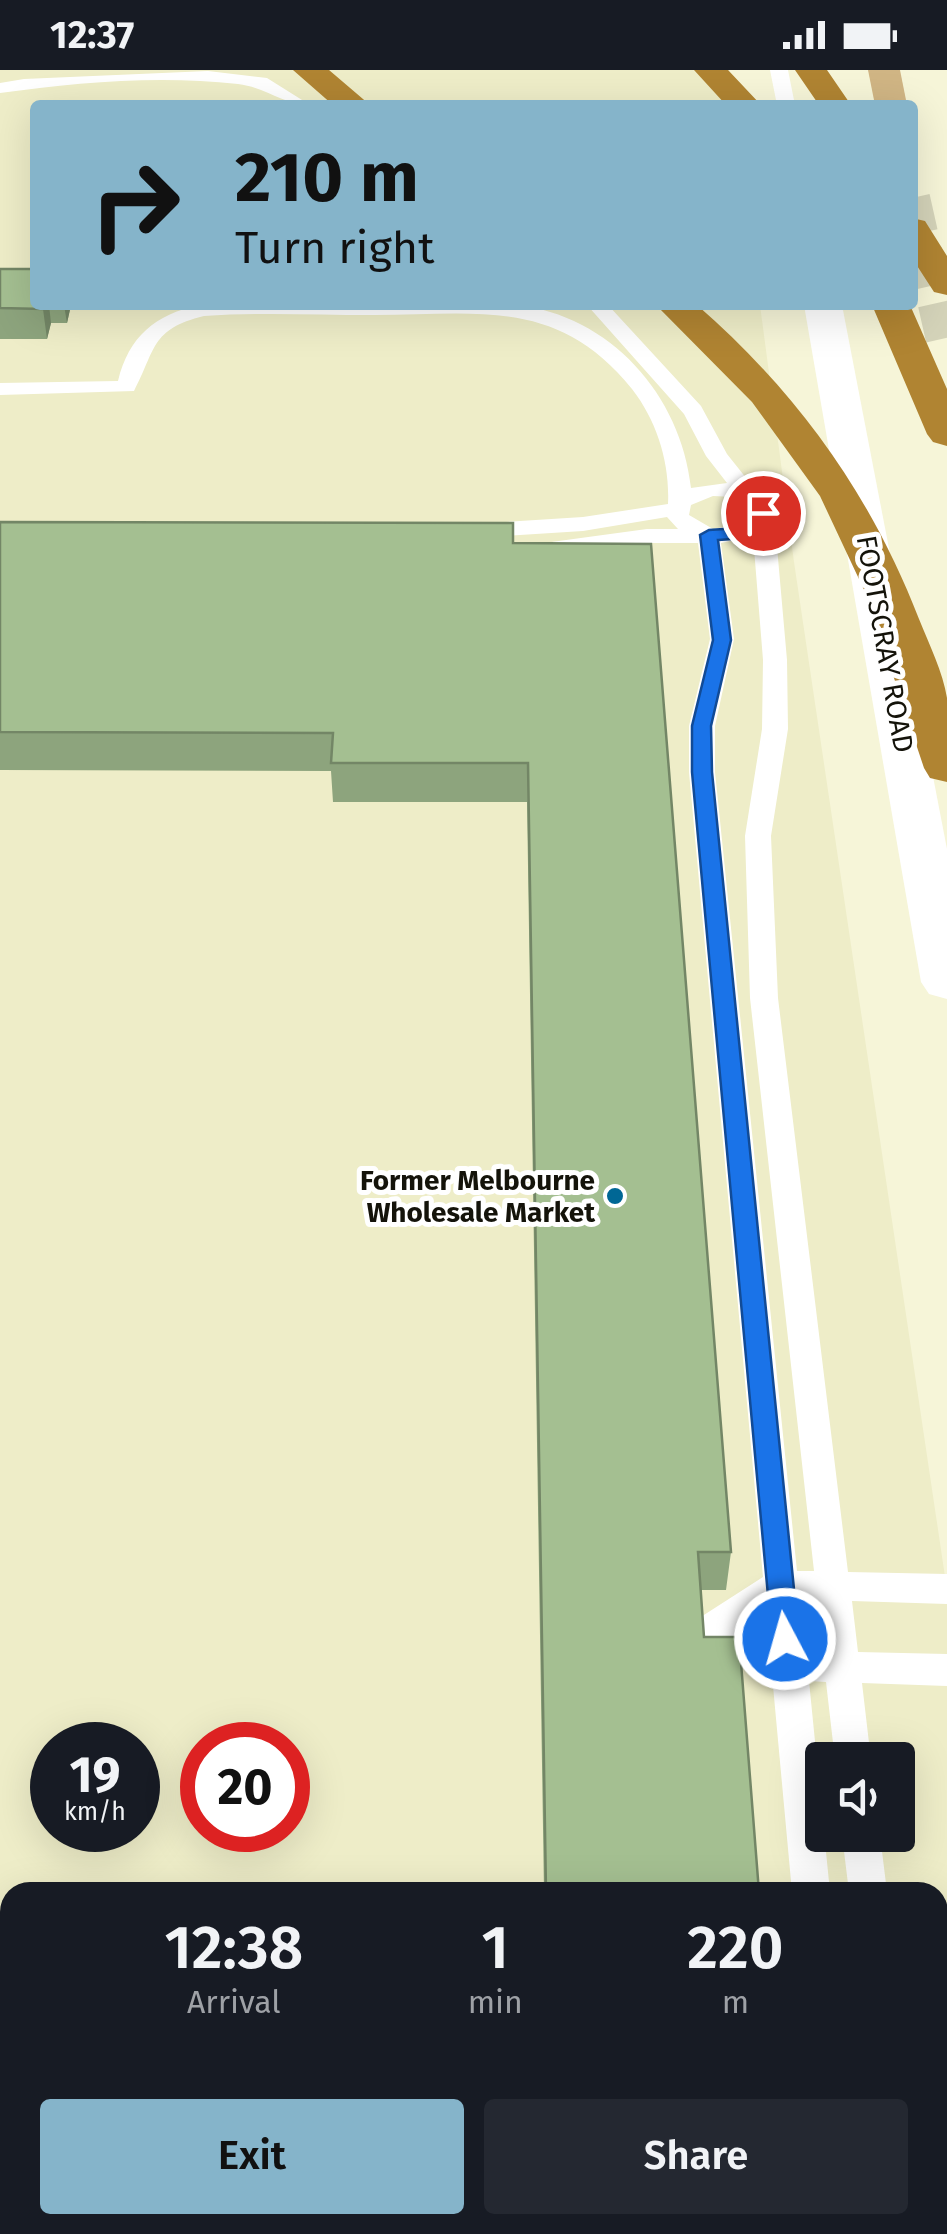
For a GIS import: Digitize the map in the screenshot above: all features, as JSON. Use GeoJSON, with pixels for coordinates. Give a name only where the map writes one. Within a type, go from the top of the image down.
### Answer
{"type":"FeatureCollection","features":[{"type":"Feature","properties":{"kind":"highway"},"geometry":{"type":"LineString","coordinates":[[309,70],[348,100]]}},
{"type":"Feature","properties":{"kind":"highway"},"geometry":{"type":"LineString","coordinates":[[710,70],[740,100]]}},
{"type":"Feature","properties":{"kind":"highway"},"geometry":{"type":"LineString","coordinates":[[738,70],[759,100]]}},
{"type":"Feature","properties":{"kind":"highway"},"geometry":{"type":"LineString","coordinates":[[811,70],[832,100]]}},
{"type":"Feature","properties":{"kind":"highway"},"geometry":{"type":"LineString","coordinates":[[918,238],[947,284]]}},
{"type":"Feature","properties":{"kind":"highway"},"geometry":{"type":"LineString","coordinates":[[680,310],[756,381],[842,499],[895,617],[947,768]]}},
{"type":"Feature","properties":{"kind":"highway"},"geometry":{"type":"LineString","coordinates":[[893,310],[947,434]]}},
{"type":"Feature","properties":{"kind":"main road"},"geometry":{"type":"LineString","coordinates":[[884,70],[891,100]]}},
{"type":"Feature","properties":{"kind":"street","name":"FOOTSCRAY ROAD"},"geometry":{"type":"LineString","coordinates":[[823,310],[947,982]]}},
{"type":"Feature","properties":{"kind":"lane"},"geometry":{"type":"LineString","coordinates":[[779,70],[785,100]]}},
{"type":"Feature","properties":{"kind":"lane"},"geometry":{"type":"LineString","coordinates":[[0,88],[37,76],[233,77],[261,82],[292,100]]}},
{"type":"Feature","properties":{"kind":"lane"},"geometry":{"type":"LineString","coordinates":[[10,388],[127,387],[139,345],[152,331],[169,320],[204,310],[531,312],[589,332],[627,364],[662,416],[681,479],[682,523],[706,534]]}},
{"type":"Feature","properties":{"kind":"lane"},"geometry":{"type":"LineString","coordinates":[[471,554],[743,533],[761,521],[757,506],[717,456],[693,411],[603,310]]}},
{"type":"Feature","properties":{"kind":"lane"},"geometry":{"type":"LineString","coordinates":[[442,531],[514,530],[616,520],[679,505],[710,490],[757,506]]}},
{"type":"Feature","properties":{"kind":"lane"},"geometry":{"type":"LineString","coordinates":[[757,506],[775,660],[776,728],[758,836],[763,979],[851,1742]]}},
{"type":"Feature","properties":{"kind":"lane"},"geometry":{"type":"LineString","coordinates":[[706,534],[722,640],[702,726],[702,772],[810,1882]]}},
{"type":"Feature","properties":{"kind":"lane"},"geometry":{"type":"LineString","coordinates":[[947,1589],[779,1585],[706,1633],[788,1666],[947,1670]]}},
{"type":"Feature","properties":{"kind":"lane"},"geometry":{"type":"LineString","coordinates":[[864,1852],[867,1882]]}},
{"type":"Feature","properties":{"kind":"shaded area"},"geometry":{"type":"Polygon","coordinates":[[[0,70],[729,70],[733,100],[30,100],[30,310],[761,310],[794,562],[947,1590],[947,1882],[0,1882],[0,70]]]}},
{"type":"Feature","properties":{"kind":"building"},"geometry":{"type":"Polygon","coordinates":[[[0,269],[30,269],[30,309],[0,308],[0,269]]]}},
{"type":"Feature","properties":{"kind":"building","name":"Former Melbourne Wholesale Market"},"geometry":{"type":"Polygon","coordinates":[[[0,522],[513,523],[513,543],[651,544],[731,1552],[698,1552],[704,1637],[739,1637],[758,1882],[546,1882],[528,763],[331,763],[333,733],[0,732],[0,522]]]}},
{"type":"Feature","properties":{"kind":"tunnel"},"geometry":{"type":"LineString","coordinates":[[918,225],[947,353]]}},
{"type":"Feature","properties":{"kind":"place","name":"Former Melbourne Wholesale Market"},"geometry":{"type":"Point","coordinates":[615,1196]}},
{"type":"Feature","properties":{"kind":"route"},"geometry":{"type":"LineString","coordinates":[[763,513],[754,528],[743,533],[709,535],[722,640],[702,726],[702,772],[785,1639]]}}]}
